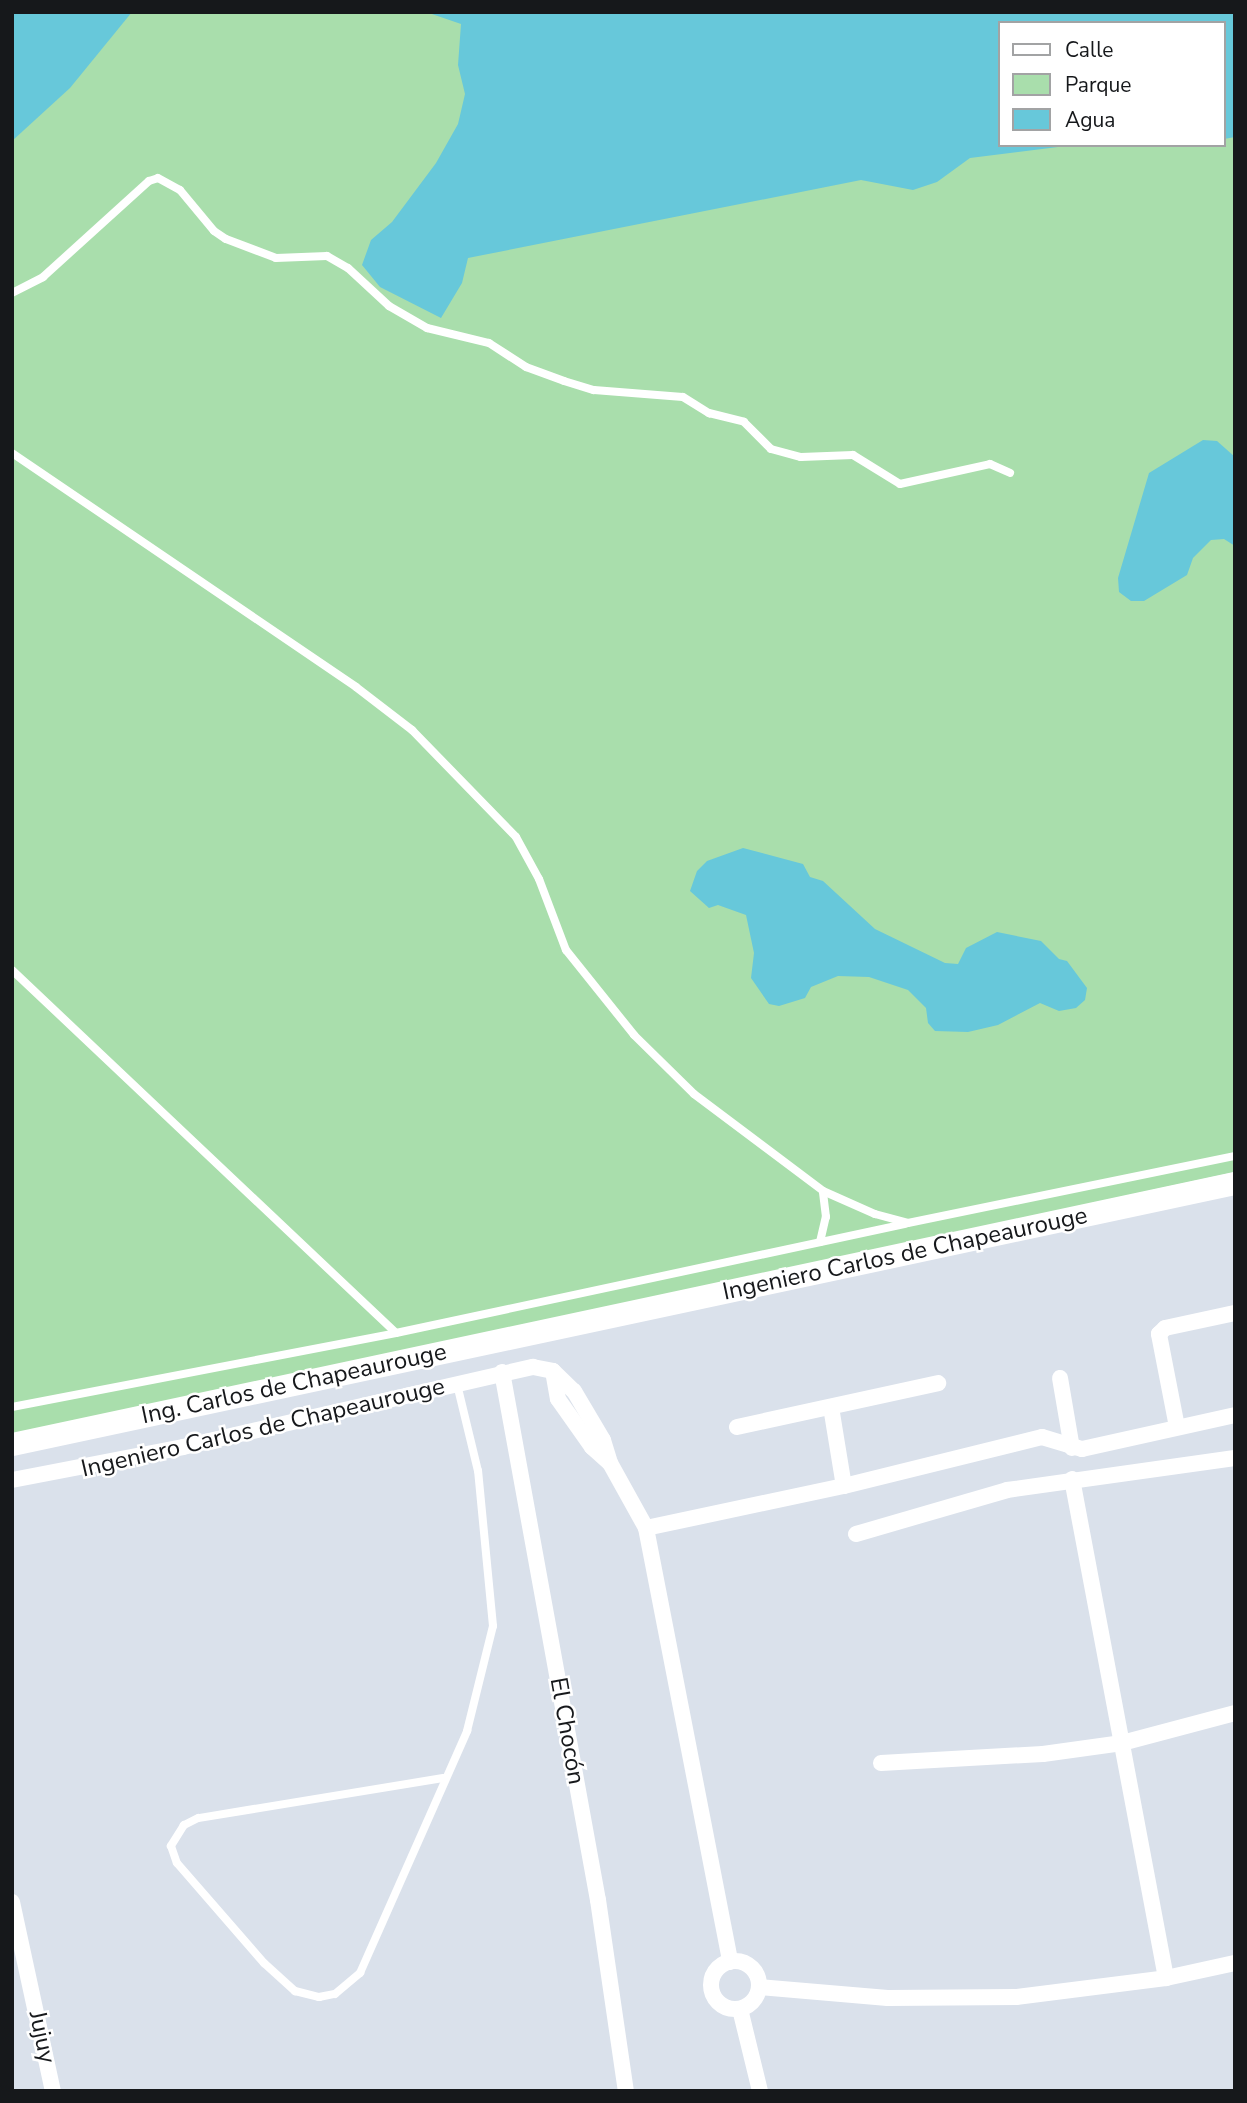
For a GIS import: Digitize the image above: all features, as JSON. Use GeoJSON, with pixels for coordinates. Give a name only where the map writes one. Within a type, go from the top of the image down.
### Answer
{"type":"FeatureCollection","features":[{"type":"Feature","properties":{"kind":"street","name":"Ingeniero Carlos de Chapeaurouge"},"geometry":{"type":"LineString","coordinates":[[575,1324],[1235,1183]]}},
{"type":"Feature","properties":{"kind":"street"},"geometry":{"type":"LineString","coordinates":[[1177,1427],[1159,1334],[1165,1328],[1235,1313]]}},
{"type":"Feature","properties":{"kind":"street","name":"Ing. Carlos de Chapeaurouge"},"geometry":{"type":"LineString","coordinates":[[12,1444],[575,1324]]}},
{"type":"Feature","properties":{"kind":"street","name":"Ingeniero Carlos de Chapeaurouge"},"geometry":{"type":"LineString","coordinates":[[12,1480],[52,1476],[507,1371],[542,1367],[553,1371],[574,1391],[603,1440],[610,1463],[646,1528]]}},
{"type":"Feature","properties":{"kind":"street","name":"El Chocón"},"geometry":{"type":"LineString","coordinates":[[507,1371],[598,1900],[626,2091]]}},
{"type":"Feature","properties":{"kind":"street"},"geometry":{"type":"LineString","coordinates":[[1060,1378],[1072,1448]]}},
{"type":"Feature","properties":{"kind":"street"},"geometry":{"type":"LineString","coordinates":[[737,1427],[938,1383]]}},
{"type":"Feature","properties":{"kind":"street"},"geometry":{"type":"LineString","coordinates":[[831,1407],[844,1486]]}},
{"type":"Feature","properties":{"kind":"street"},"geometry":{"type":"LineString","coordinates":[[730,1962],[646,1528],[844,1486],[1042,1437],[1072,1448],[1235,1415]]}},
{"type":"Feature","properties":{"kind":"street"},"geometry":{"type":"LineString","coordinates":[[856,1534],[1007,1490],[1235,1458]]}},
{"type":"Feature","properties":{"kind":"street"},"geometry":{"type":"LineString","coordinates":[[1073,1479],[1166,1978]]}},
{"type":"Feature","properties":{"kind":"street"},"geometry":{"type":"LineString","coordinates":[[881,1763],[1043,1754],[1122,1742],[1235,1713]]}},
{"type":"Feature","properties":{"kind":"street","name":"Jujuy"},"geometry":{"type":"LineString","coordinates":[[12,1902],[19,1954],[53,2091]]}},
{"type":"Feature","properties":{"kind":"street"},"geometry":{"type":"LineString","coordinates":[[730,1962],[749,1965],[759,1987],[753,2001],[740,2008],[724,2007],[711,1988],[715,1973],[730,1962]]}},
{"type":"Feature","properties":{"kind":"street"},"geometry":{"type":"LineString","coordinates":[[759,1987],[888,1998],[992,1998],[1166,1978],[1235,1963]]}},
{"type":"Feature","properties":{"kind":"street"},"geometry":{"type":"LineString","coordinates":[[740,2008],[760,2091]]}},
{"type":"Feature","properties":{"kind":"lane"},"geometry":{"type":"LineString","coordinates":[[12,293],[43,278],[149,181],[158,178],[180,190],[214,232],[226,240],[259,255],[327,256],[348,268],[389,306],[427,328],[489,344],[526,366],[564,381],[594,390],[683,397],[709,413],[744,422],[771,449],[801,457],[853,455],[900,484],[990,464],[1010,473]]}},
{"type":"Feature","properties":{"kind":"lane"},"geometry":{"type":"LineString","coordinates":[[12,453],[412,730],[516,837],[539,879],[566,950],[634,1035],[694,1094],[823,1191],[875,1214],[908,1223]]}},
{"type":"Feature","properties":{"kind":"lane"},"geometry":{"type":"LineString","coordinates":[[12,970],[396,1333]]}},
{"type":"Feature","properties":{"kind":"lane"},"geometry":{"type":"LineString","coordinates":[[12,1407],[396,1333],[1235,1156]]}},
{"type":"Feature","properties":{"kind":"lane"},"geometry":{"type":"LineString","coordinates":[[820,1242],[825,1217],[823,1191]]}},
{"type":"Feature","properties":{"kind":"lane"},"geometry":{"type":"LineString","coordinates":[[443,1778],[198,1818],[184,1825],[171,1846],[177,1863],[276,1976],[308,1996],[335,1994],[360,1973],[370,1955],[443,1778],[467,1731],[492,1626],[478,1471],[457,1384]]}},
{"type":"Feature","properties":{"kind":"green space"},"geometry":{"type":"Polygon","coordinates":[[[12,12],[1235,12],[1235,1172],[12,1437],[12,12]]]}},
{"type":"Feature","properties":{"kind":"water"},"geometry":{"type":"Polygon","coordinates":[[[12,12],[132,12],[70,88],[12,141],[12,12]]]}},
{"type":"Feature","properties":{"kind":"water"},"geometry":{"type":"Polygon","coordinates":[[[426,12],[1235,12],[1235,137],[1226,139],[1226,21],[998,21],[998,147],[1058,147],[970,158],[937,182],[913,190],[861,180],[468,258],[462,283],[441,318],[380,287],[362,265],[371,240],[392,222],[436,163],[458,124],[465,94],[458,65],[461,24],[426,12]]]}},
{"type":"Feature","properties":{"kind":"water"},"geometry":{"type":"Polygon","coordinates":[[[1203,440],[1217,441],[1235,457],[1235,546],[1224,539],[1211,540],[1193,558],[1187,575],[1144,601],[1131,601],[1119,592],[1118,578],[1149,473],[1203,440]]]}},
{"type":"Feature","properties":{"kind":"water"},"geometry":{"type":"Polygon","coordinates":[[[743,848],[803,864],[810,877],[823,881],[875,929],[945,963],[958,964],[966,948],[997,932],[1041,941],[1059,959],[1067,961],[1087,988],[1085,1000],[1076,1008],[1059,1011],[1040,1003],[998,1025],[968,1032],[935,1031],[928,1023],[926,1008],[908,990],[869,977],[838,976],[811,987],[805,998],[779,1006],[769,1004],[751,978],[754,953],[746,915],[718,905],[709,908],[690,891],[697,871],[707,861],[743,848]]]}}]}
